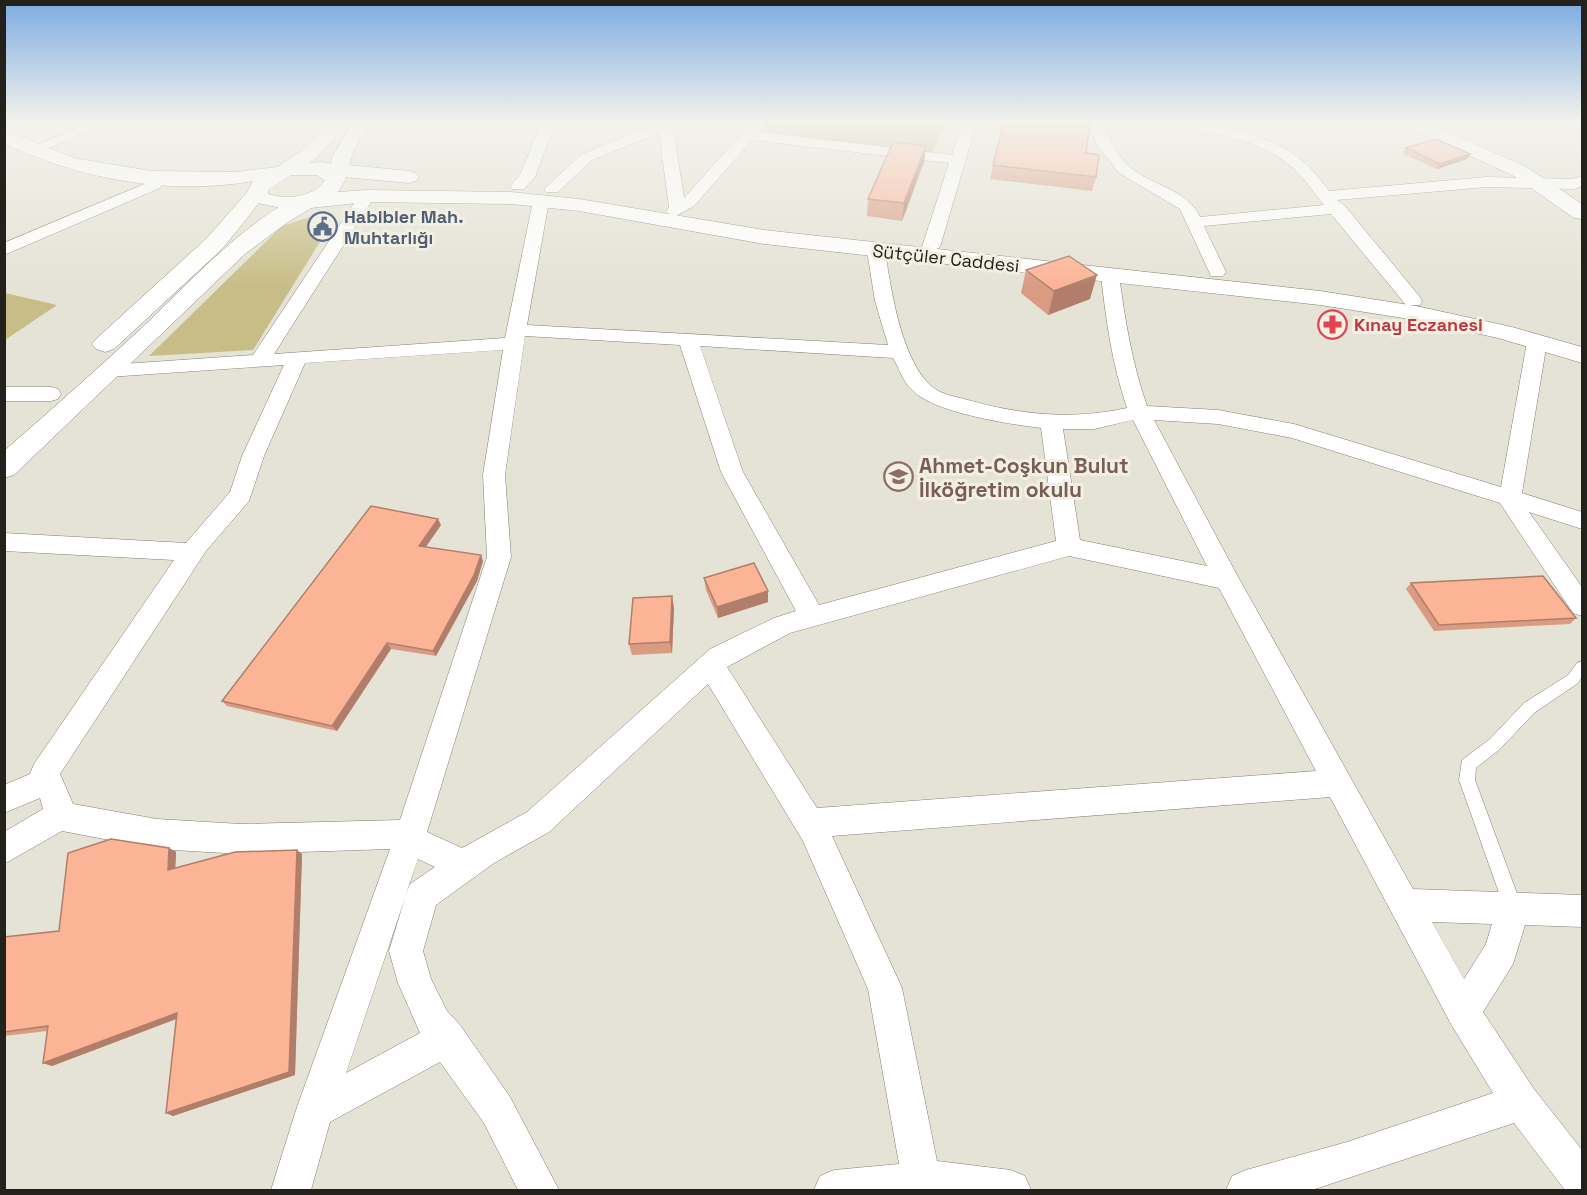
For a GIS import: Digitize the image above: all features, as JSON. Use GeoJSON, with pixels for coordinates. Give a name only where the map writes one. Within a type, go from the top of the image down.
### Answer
{"type":"FeatureCollection","features":[{"type":"Feature","properties":{"kind":"main road","name":"Sütçüler Caddesi"},"geometry":{"type":"LineString","coordinates":[[99,177],[259,198],[311,199],[537,192],[590,207],[764,237],[1331,300],[1416,313],[1582,355]]}},
{"type":"Feature","properties":{"kind":"main road","name":"Sütçüler Caddesi"},"geometry":{"type":"LineString","coordinates":[[175,177],[204,179],[229,177]]}},
{"type":"Feature","properties":{"kind":"main road"},"geometry":{"type":"LineString","coordinates":[[4,437],[215,243],[259,198],[264,181],[273,177]]}},
{"type":"Feature","properties":{"kind":"main road"},"geometry":{"type":"LineString","coordinates":[[4,468],[237,249],[280,217],[331,188],[331,177]]}},
{"type":"Feature","properties":{"kind":"main road","name":"Sütçüler Caddesi"},"geometry":{"type":"LineString","coordinates":[[372,177],[537,192],[931,247],[1217,272],[1333,287],[1413,301],[1582,340]]}},
{"type":"Feature","properties":{"kind":"main road"},"geometry":{"type":"LineString","coordinates":[[1527,177],[1582,213]]}},
{"type":"Feature","properties":{"kind":"main road"},"geometry":{"type":"LineString","coordinates":[[1563,177],[1580,185]]}},
{"type":"Feature","properties":{"kind":"street"},"geometry":{"type":"LineString","coordinates":[[291,1191],[315,1110],[409,839],[499,556],[494,475],[537,192],[527,177]]}},
{"type":"Feature","properties":{"kind":"street"},"geometry":{"type":"LineString","coordinates":[[537,192],[559,177]]}},
{"type":"Feature","properties":{"kind":"street"},"geometry":{"type":"LineString","coordinates":[[671,177],[675,210],[688,202],[711,177]]}},
{"type":"Feature","properties":{"kind":"street"},"geometry":{"type":"LineString","coordinates":[[931,247],[953,177]]}},
{"type":"Feature","properties":{"kind":"street"},"geometry":{"type":"LineString","coordinates":[[1136,177],[1187,206],[1217,272]]}},
{"type":"Feature","properties":{"kind":"street"},"geometry":{"type":"LineString","coordinates":[[1309,177],[1338,208],[1413,301]]}},
{"type":"Feature","properties":{"kind":"street"},"geometry":{"type":"LineString","coordinates":[[1326,195],[1487,182],[1580,185]]}},
{"type":"Feature","properties":{"kind":"street"},"geometry":{"type":"LineString","coordinates":[[4,250],[154,185]]}},
{"type":"Feature","properties":{"kind":"street"},"geometry":{"type":"LineString","coordinates":[[260,360],[367,196]]}},
{"type":"Feature","properties":{"kind":"street"},"geometry":{"type":"LineString","coordinates":[[1195,222],[1338,208]]}},
{"type":"Feature","properties":{"kind":"street"},"geometry":{"type":"LineString","coordinates":[[876,251],[884,302],[900,352],[918,385],[933,397],[1005,417],[1051,422],[1094,422],[1139,412],[1218,417],[1294,431],[1582,520]]}},
{"type":"Feature","properties":{"kind":"street"},"geometry":{"type":"LineString","coordinates":[[1110,275],[1117,334],[1126,375],[1139,412],[1227,579],[1406,905],[1424,944],[1463,1012],[1521,1101],[1582,1181]]}},
{"type":"Feature","properties":{"kind":"street"},"geometry":{"type":"LineString","coordinates":[[108,371],[297,358],[515,336],[688,340],[900,352]]}},
{"type":"Feature","properties":{"kind":"street"},"geometry":{"type":"LineString","coordinates":[[688,340],[732,472],[812,617]]}},
{"type":"Feature","properties":{"kind":"street"},"geometry":{"type":"LineString","coordinates":[[1537,342],[1510,496],[1514,509],[1582,606]]}},
{"type":"Feature","properties":{"kind":"street"},"geometry":{"type":"LineString","coordinates":[[59,816],[58,804],[44,773],[192,552],[241,495],[253,456],[297,358]]}},
{"type":"Feature","properties":{"kind":"street"},"geometry":{"type":"LineString","coordinates":[[4,394],[51,394]]}},
{"type":"Feature","properties":{"kind":"street"},"geometry":{"type":"LineString","coordinates":[[1051,422],[1069,548]]}},
{"type":"Feature","properties":{"kind":"street"},"geometry":{"type":"LineString","coordinates":[[9,547],[192,552]]}},
{"type":"Feature","properties":{"kind":"street"},"geometry":{"type":"LineString","coordinates":[[539,1191],[497,1110],[434,1023],[415,983],[406,951],[422,895],[483,852],[538,822],[720,657],[783,626],[1069,548],[1227,579]]}},
{"type":"Feature","properties":{"kind":"street"},"geometry":{"type":"LineString","coordinates":[[711,665],[809,823],[885,988],[922,1182]]}},
{"type":"Feature","properties":{"kind":"street"},"geometry":{"type":"LineString","coordinates":[[4,799],[48,781]]}},
{"type":"Feature","properties":{"kind":"street"},"geometry":{"type":"LineString","coordinates":[[809,823],[1338,783]]}},
{"type":"Feature","properties":{"kind":"street"},"geometry":{"type":"LineString","coordinates":[[4,849],[59,816],[157,834],[242,838],[397,834],[465,865]]}},
{"type":"Feature","properties":{"kind":"street"},"geometry":{"type":"LineString","coordinates":[[1406,905],[1582,911]]}},
{"type":"Feature","properties":{"kind":"street"},"geometry":{"type":"LineString","coordinates":[[1463,1012],[1501,952],[1513,908]]}},
{"type":"Feature","properties":{"kind":"street"},"geometry":{"type":"LineString","coordinates":[[315,1110],[447,1038]]}},
{"type":"Feature","properties":{"kind":"street"},"geometry":{"type":"LineString","coordinates":[[1246,1191],[1347,1161],[1521,1101]]}},
{"type":"Feature","properties":{"kind":"street"},"geometry":{"type":"LineString","coordinates":[[834,1191],[941,1180],[1011,1191]]}},
{"type":"Feature","properties":{"kind":"lane"},"geometry":{"type":"LineString","coordinates":[[1513,908],[1467,780],[1468,765],[1495,744],[1529,708],[1573,679],[1582,667]]}},
{"type":"Feature","properties":{"kind":"shaded area"},"geometry":{"type":"Polygon","coordinates":[[[313,216],[334,219],[253,350],[149,356],[282,226],[313,216]]]}},
{"type":"Feature","properties":{"kind":"shaded area"},"geometry":{"type":"Polygon","coordinates":[[[5,293],[57,305],[5,340],[5,293]]]}},
{"type":"Feature","properties":{"kind":"building"},"geometry":{"type":"Polygon","coordinates":[[[878,177],[914,177],[904,203],[868,199],[878,177]]]}},
{"type":"Feature","properties":{"kind":"building"},"geometry":{"type":"Polygon","coordinates":[[[1069,256],[1097,275],[1054,291],[1026,270],[1069,256]]]}},
{"type":"Feature","properties":{"kind":"building"},"geometry":{"type":"Polygon","coordinates":[[[371,506],[438,519],[419,546],[481,555],[474,575],[433,651],[387,643],[332,726],[222,701],[371,506]]]}},
{"type":"Feature","properties":{"kind":"building"},"geometry":{"type":"Polygon","coordinates":[[[754,563],[768,591],[717,607],[704,578],[754,563]]]}},
{"type":"Feature","properties":{"kind":"building"},"geometry":{"type":"Polygon","coordinates":[[[1543,576],[1576,618],[1439,625],[1411,583],[1543,576]]]}},
{"type":"Feature","properties":{"kind":"building"},"geometry":{"type":"Polygon","coordinates":[[[672,596],[670,642],[629,644],[633,598],[672,596]]]}},
{"type":"Feature","properties":{"kind":"building"},"geometry":{"type":"Polygon","coordinates":[[[111,839],[169,848],[168,870],[235,852],[297,850],[289,1072],[166,1113],[177,1013],[43,1063],[48,1026],[4,1032],[4,937],[59,931],[68,853],[111,839]]]}},
{"type":"Feature","properties":{"kind":"place","name":"Habibler Mah. Muhtarlığı"},"geometry":{"type":"Point","coordinates":[323,226]}},
{"type":"Feature","properties":{"kind":"place","name":"Kınay Eczanesi"},"geometry":{"type":"Point","coordinates":[1333,324]}},
{"type":"Feature","properties":{"kind":"place","name":"Ahmet-Coşkun Bulut İlköğretim okulu"},"geometry":{"type":"Point","coordinates":[898,477]}}]}
